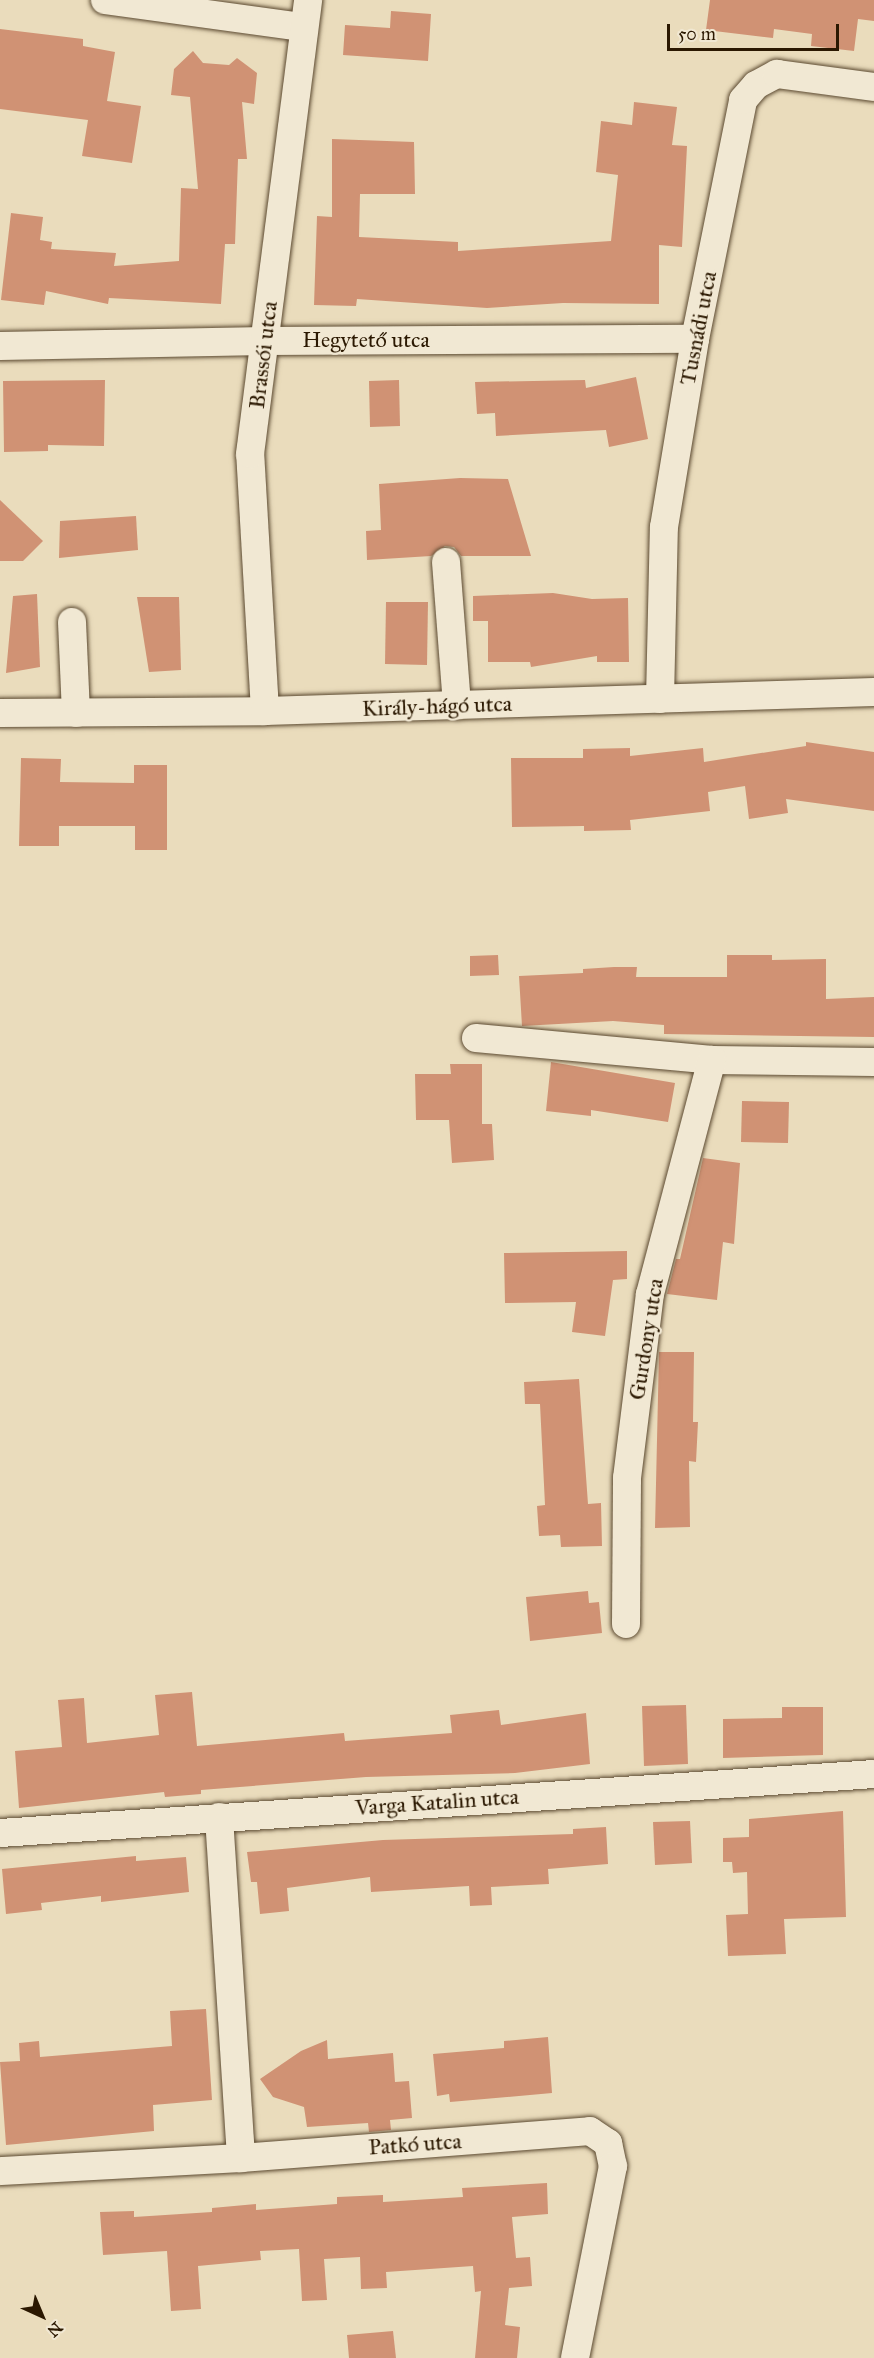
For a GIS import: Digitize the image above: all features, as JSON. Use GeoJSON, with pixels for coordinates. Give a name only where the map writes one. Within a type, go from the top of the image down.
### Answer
{"type":"FeatureCollection","features":[{"type":"Feature","properties":{"kind":"street"},"geometry":{"type":"LineString","coordinates":[[105,0],[305,14]]}},
{"type":"Feature","properties":{"kind":"street","name":"Brassói utca"},"geometry":{"type":"LineString","coordinates":[[265,711],[250,454],[305,14]]}},
{"type":"Feature","properties":{"kind":"street","name":"Tusnádi utca"},"geometry":{"type":"LineString","coordinates":[[660,699],[664,527],[695,339],[743,100],[756,85],[777,74],[874,87]]}},
{"type":"Feature","properties":{"kind":"street","name":"Hegytető utca"},"geometry":{"type":"LineString","coordinates":[[0,346],[265,341],[695,339]]}},
{"type":"Feature","properties":{"kind":"street"},"geometry":{"type":"LineString","coordinates":[[446,562],[458,706]]}},
{"type":"Feature","properties":{"kind":"street"},"geometry":{"type":"LineString","coordinates":[[72,622],[76,713]]}},
{"type":"Feature","properties":{"kind":"street","name":"Király-hágó utca"},"geometry":{"type":"LineString","coordinates":[[0,714],[265,711],[874,692]]}},
{"type":"Feature","properties":{"kind":"street"},"geometry":{"type":"LineString","coordinates":[[476,1038],[712,1060],[874,1062]]}},
{"type":"Feature","properties":{"kind":"street","name":"Gurdony utca"},"geometry":{"type":"LineString","coordinates":[[626,1624],[627,1478],[650,1294],[712,1060]]}},
{"type":"Feature","properties":{"kind":"street","name":"Varga Katalin utca"},"geometry":{"type":"LineString","coordinates":[[0,1833],[874,1774]]}},
{"type":"Feature","properties":{"kind":"street"},"geometry":{"type":"LineString","coordinates":[[219,1817],[241,2158]]}},
{"type":"Feature","properties":{"kind":"street","name":"Patkó utca"},"geometry":{"type":"LineString","coordinates":[[0,2171],[241,2158],[590,2131],[608,2143],[613,2166],[575,2358]]}},
{"type":"Feature","properties":{"kind":"building"},"geometry":{"type":"Polygon","coordinates":[[[710,0],[874,0],[874,21],[858,19],[854,51],[811,46],[812,34],[774,29],[773,38],[706,30],[710,0]]]}},
{"type":"Feature","properties":{"kind":"building"},"geometry":{"type":"Polygon","coordinates":[[[391,11],[431,14],[428,61],[343,55],[345,25],[390,28],[391,11]]]}},
{"type":"Feature","properties":{"kind":"building"},"geometry":{"type":"Polygon","coordinates":[[[0,29],[83,39],[83,46],[115,52],[107,101],[141,106],[132,163],[82,156],[88,120],[0,109],[0,29]]]}},
{"type":"Feature","properties":{"kind":"building"},"geometry":{"type":"Polygon","coordinates":[[[193,51],[203,63],[229,65],[237,58],[257,73],[254,104],[242,102],[247,159],[238,159],[235,244],[225,244],[221,304],[109,298],[108,304],[46,291],[44,305],[1,300],[11,213],[43,217],[40,240],[52,242],[51,249],[116,253],[114,266],[179,261],[181,188],[198,189],[190,97],[171,95],[174,69],[193,51]]]}},
{"type":"Feature","properties":{"kind":"building"},"geometry":{"type":"Polygon","coordinates":[[[634,102],[677,107],[672,145],[687,146],[682,247],[659,245],[659,304],[563,303],[487,308],[357,299],[356,306],[314,305],[317,216],[332,217],[332,139],[414,142],[415,194],[360,194],[359,237],[458,242],[458,251],[611,241],[618,175],[596,172],[601,121],[632,125],[634,102]]]}},
{"type":"Feature","properties":{"kind":"building"},"geometry":{"type":"Polygon","coordinates":[[[636,377],[648,439],[609,447],[606,430],[496,436],[495,413],[477,414],[475,382],[585,380],[586,388],[636,377]]]}},
{"type":"Feature","properties":{"kind":"building"},"geometry":{"type":"Polygon","coordinates":[[[105,380],[104,446],[48,445],[48,451],[4,452],[3,381],[105,380]]]}},
{"type":"Feature","properties":{"kind":"building"},"geometry":{"type":"Polygon","coordinates":[[[399,380],[400,426],[370,427],[369,381],[399,380]]]}},
{"type":"Feature","properties":{"kind":"building"},"geometry":{"type":"Polygon","coordinates":[[[460,478],[508,479],[531,556],[461,556],[454,547],[445,546],[431,556],[367,560],[366,531],[381,530],[379,484],[460,478]]]}},
{"type":"Feature","properties":{"kind":"building"},"geometry":{"type":"Polygon","coordinates":[[[0,500],[43,541],[23,561],[0,561],[0,500]]]}},
{"type":"Feature","properties":{"kind":"building"},"geometry":{"type":"Polygon","coordinates":[[[136,516],[138,550],[59,558],[60,521],[136,516]]]}},
{"type":"Feature","properties":{"kind":"building"},"geometry":{"type":"Polygon","coordinates":[[[553,593],[592,599],[628,598],[629,662],[597,662],[597,656],[531,667],[530,662],[488,662],[488,621],[473,621],[473,596],[553,593]]]}},
{"type":"Feature","properties":{"kind":"building"},"geometry":{"type":"Polygon","coordinates":[[[37,594],[40,667],[6,673],[13,596],[37,594]]]}},
{"type":"Feature","properties":{"kind":"building"},"geometry":{"type":"Polygon","coordinates":[[[137,597],[179,597],[181,670],[149,672],[137,597]]]}},
{"type":"Feature","properties":{"kind":"building"},"geometry":{"type":"Polygon","coordinates":[[[386,602],[428,602],[427,665],[385,664],[386,602]]]}},
{"type":"Feature","properties":{"kind":"building"},"geometry":{"type":"Polygon","coordinates":[[[806,742],[874,752],[874,811],[786,799],[788,813],[749,819],[745,786],[708,792],[710,811],[630,820],[631,830],[584,831],[584,826],[512,827],[511,758],[583,758],[583,749],[630,748],[630,756],[703,748],[704,762],[806,746],[806,742]]]}},
{"type":"Feature","properties":{"kind":"building"},"geometry":{"type":"Polygon","coordinates":[[[21,758],[61,759],[60,782],[134,783],[134,765],[167,765],[167,850],[135,850],[135,826],[59,826],[59,846],[19,846],[21,758]]]}},
{"type":"Feature","properties":{"kind":"building"},"geometry":{"type":"Polygon","coordinates":[[[498,955],[499,975],[470,976],[470,956],[498,955]]]}},
{"type":"Feature","properties":{"kind":"building"},"geometry":{"type":"Polygon","coordinates":[[[727,955],[772,955],[772,960],[826,959],[826,999],[874,997],[874,1037],[664,1034],[664,1025],[613,1021],[522,1026],[519,976],[583,973],[583,969],[637,967],[636,977],[727,977],[727,955]]]}},
{"type":"Feature","properties":{"kind":"building"},"geometry":{"type":"Polygon","coordinates":[[[551,1062],[675,1083],[668,1122],[591,1110],[591,1116],[546,1111],[551,1062]]]}},
{"type":"Feature","properties":{"kind":"building"},"geometry":{"type":"Polygon","coordinates":[[[450,1064],[482,1064],[482,1124],[492,1124],[494,1160],[452,1163],[449,1120],[416,1120],[415,1074],[451,1074],[450,1064]]]}},
{"type":"Feature","properties":{"kind":"building"},"geometry":{"type":"Polygon","coordinates":[[[742,1101],[789,1102],[788,1143],[741,1142],[742,1101]]]}},
{"type":"Feature","properties":{"kind":"building"},"geometry":{"type":"Polygon","coordinates":[[[703,1158],[740,1163],[734,1244],[723,1242],[717,1300],[667,1294],[676,1259],[680,1259],[703,1158]]]}},
{"type":"Feature","properties":{"kind":"building"},"geometry":{"type":"Polygon","coordinates":[[[627,1251],[627,1279],[613,1280],[605,1336],[572,1332],[576,1302],[505,1303],[504,1253],[627,1251]]]}},
{"type":"Feature","properties":{"kind":"building"},"geometry":{"type":"Polygon","coordinates":[[[659,1352],[694,1352],[693,1422],[698,1422],[696,1462],[689,1461],[690,1527],[655,1528],[659,1352]]]}},
{"type":"Feature","properties":{"kind":"building"},"geometry":{"type":"Polygon","coordinates":[[[579,1379],[588,1504],[601,1503],[602,1546],[561,1547],[560,1535],[539,1536],[537,1506],[545,1505],[540,1404],[525,1404],[524,1382],[579,1379]]]}},
{"type":"Feature","properties":{"kind":"building"},"geometry":{"type":"Polygon","coordinates":[[[588,1591],[589,1603],[599,1602],[602,1633],[530,1641],[526,1597],[588,1591]]]}},
{"type":"Feature","properties":{"kind":"building"},"geometry":{"type":"Polygon","coordinates":[[[192,1692],[197,1746],[344,1733],[345,1741],[452,1733],[450,1715],[499,1710],[501,1725],[586,1713],[590,1764],[515,1773],[366,1777],[201,1790],[201,1794],[165,1797],[164,1792],[19,1808],[15,1751],[62,1747],[58,1700],[84,1698],[87,1743],[159,1735],[155,1695],[192,1692]]]}},
{"type":"Feature","properties":{"kind":"building"},"geometry":{"type":"Polygon","coordinates":[[[686,1705],[688,1764],[644,1766],[642,1706],[686,1705]]]}},
{"type":"Feature","properties":{"kind":"building"},"geometry":{"type":"Polygon","coordinates":[[[782,1707],[823,1707],[823,1755],[723,1758],[723,1719],[782,1718],[782,1707]]]}},
{"type":"Feature","properties":{"kind":"building"},"geometry":{"type":"Polygon","coordinates":[[[843,1811],[846,1917],[784,1919],[786,1954],[728,1956],[726,1915],[748,1914],[747,1872],[733,1873],[732,1862],[723,1862],[723,1838],[749,1837],[749,1819],[843,1811]]]}},
{"type":"Feature","properties":{"kind":"building"},"geometry":{"type":"Polygon","coordinates":[[[690,1821],[692,1863],[655,1865],[653,1822],[690,1821]]]}},
{"type":"Feature","properties":{"kind":"building"},"geometry":{"type":"Polygon","coordinates":[[[606,1827],[608,1864],[548,1869],[549,1884],[491,1887],[492,1905],[470,1906],[469,1886],[371,1892],[370,1877],[287,1888],[289,1911],[260,1914],[257,1882],[251,1882],[247,1852],[383,1840],[573,1834],[573,1829],[606,1827]]]}},
{"type":"Feature","properties":{"kind":"building"},"geometry":{"type":"Polygon","coordinates":[[[136,1856],[136,1861],[186,1857],[189,1892],[101,1902],[101,1896],[41,1903],[42,1910],[6,1914],[2,1869],[136,1856]]]}},
{"type":"Feature","properties":{"kind":"building"},"geometry":{"type":"Polygon","coordinates":[[[206,2009],[212,2100],[153,2105],[154,2131],[6,2145],[0,2062],[20,2061],[19,2043],[39,2041],[40,2057],[172,2046],[170,2011],[206,2009]]]}},
{"type":"Feature","properties":{"kind":"building"},"geometry":{"type":"Polygon","coordinates":[[[548,2037],[552,2093],[450,2102],[449,2094],[437,2096],[433,2054],[504,2048],[504,2041],[548,2037]]]}},
{"type":"Feature","properties":{"kind":"building"},"geometry":{"type":"Polygon","coordinates":[[[327,2040],[328,2059],[393,2053],[395,2082],[409,2081],[412,2118],[390,2120],[391,2130],[369,2132],[368,2123],[307,2127],[304,2107],[273,2097],[260,2079],[301,2051],[327,2040]]]}},
{"type":"Feature","properties":{"kind":"building"},"geometry":{"type":"Polygon","coordinates":[[[547,2183],[548,2214],[512,2217],[516,2258],[530,2257],[532,2286],[509,2288],[505,2325],[520,2327],[517,2358],[475,2358],[481,2291],[475,2292],[473,2266],[386,2272],[387,2288],[361,2289],[360,2257],[324,2259],[327,2300],[302,2301],[299,2249],[260,2251],[261,2260],[198,2266],[201,2309],[171,2311],[167,2251],[103,2255],[100,2212],[134,2211],[134,2217],[212,2212],[212,2208],[256,2204],[256,2210],[337,2204],[337,2197],[383,2195],[383,2202],[463,2197],[462,2188],[547,2183]]]}},
{"type":"Feature","properties":{"kind":"building"},"geometry":{"type":"Polygon","coordinates":[[[393,2331],[396,2358],[349,2358],[347,2335],[393,2331]]]}}]}
